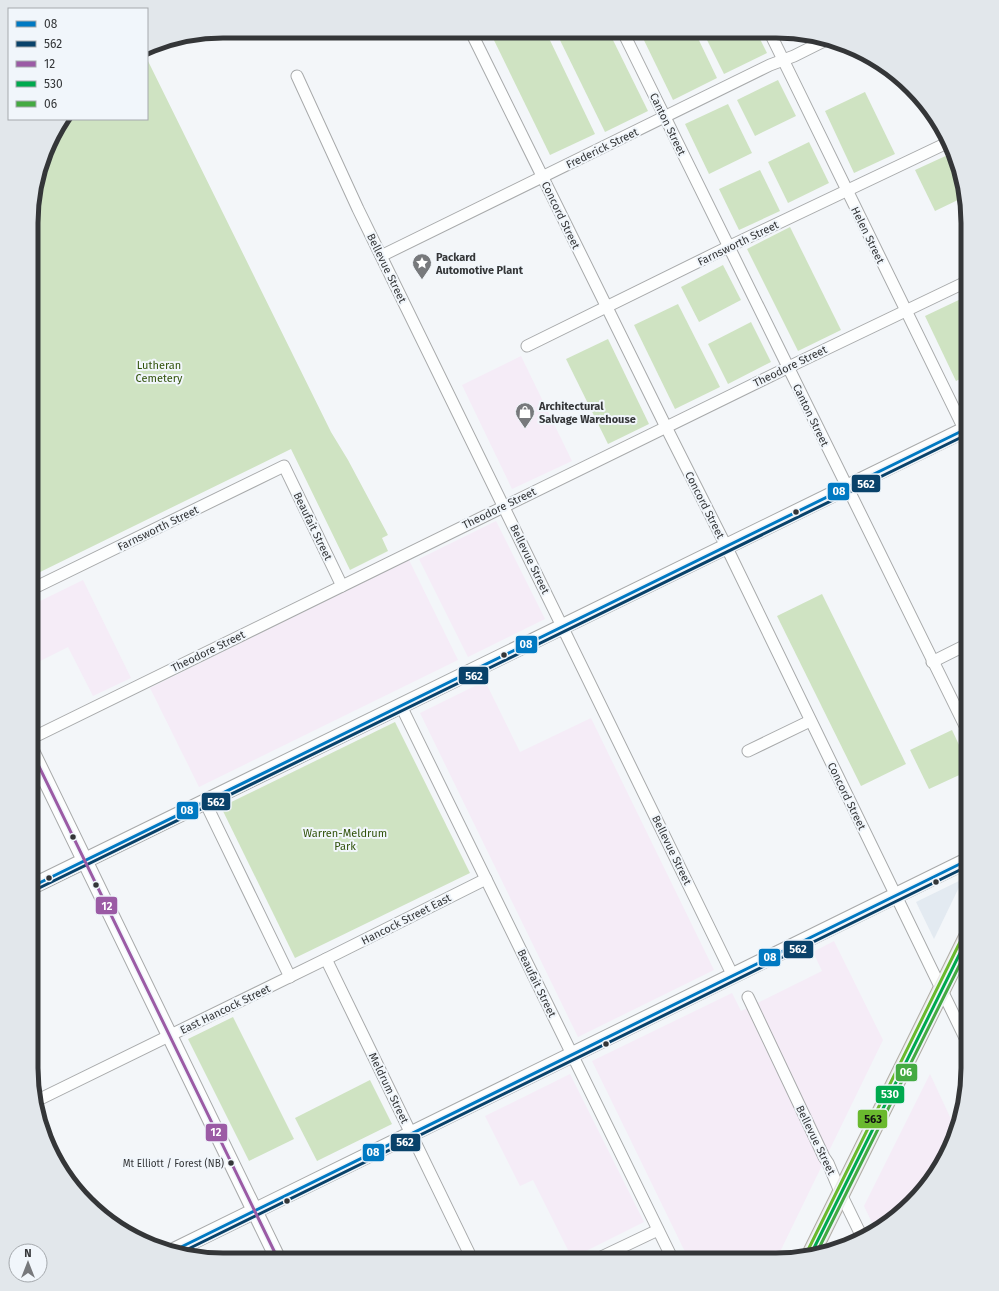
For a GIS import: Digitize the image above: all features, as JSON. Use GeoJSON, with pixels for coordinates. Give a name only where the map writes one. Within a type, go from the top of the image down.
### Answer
{"type":"FeatureCollection","features":[{"type":"Feature","properties":{"kind":"main road"},"geometry":{"type":"LineString","coordinates":[[38,884],[846,487],[961,435]]}},
{"type":"Feature","properties":{"kind":"main road"},"geometry":{"type":"LineString","coordinates":[[38,764],[275,1253]]}},
{"type":"Feature","properties":{"kind":"main road"},"geometry":{"type":"LineString","coordinates":[[180,1248],[961,863]]}},
{"type":"Feature","properties":{"kind":"main road"},"geometry":{"type":"LineString","coordinates":[[814,1249],[961,950]]}},
{"type":"Feature","properties":{"kind":"street","name":"Concord Street"},"geometry":{"type":"LineString","coordinates":[[474,38],[726,546],[961,1030]]}},
{"type":"Feature","properties":{"kind":"street","name":"Canton Street"},"geometry":{"type":"LineString","coordinates":[[626,38],[961,718]]}},
{"type":"Feature","properties":{"kind":"street","name":"Helen Street"},"geometry":{"type":"LineString","coordinates":[[772,38],[961,420]]}},
{"type":"Feature","properties":{"kind":"street","name":"Frederick Street"},"geometry":{"type":"LineString","coordinates":[[381,256],[770,65],[819,43]]}},
{"type":"Feature","properties":{"kind":"street","name":"Bellevue Street"},"geometry":{"type":"LineString","coordinates":[[297,76],[381,256],[733,976]]}},
{"type":"Feature","properties":{"kind":"street","name":"Farnsworth Street"},"geometry":{"type":"LineString","coordinates":[[527,346],[728,247],[944,145]]}},
{"type":"Feature","properties":{"kind":"street","name":"Theodore Street"},"geometry":{"type":"LineString","coordinates":[[38,735],[788,367],[961,284]]}},
{"type":"Feature","properties":{"kind":"street","name":"Farnsworth Street"},"geometry":{"type":"LineString","coordinates":[[38,586],[284,466]]}},
{"type":"Feature","properties":{"kind":"street","name":"Beaufait Street"},"geometry":{"type":"LineString","coordinates":[[284,466],[342,586]]}},
{"type":"Feature","properties":{"kind":"street"},"geometry":{"type":"LineString","coordinates":[[932,662],[961,648]]}},
{"type":"Feature","properties":{"kind":"street","name":"Beaufait Street"},"geometry":{"type":"LineString","coordinates":[[401,706],[670,1253]]}},
{"type":"Feature","properties":{"kind":"street"},"geometry":{"type":"LineString","coordinates":[[748,751],[810,721]]}},
{"type":"Feature","properties":{"kind":"street"},"geometry":{"type":"LineString","coordinates":[[206,802],[290,977]]}},
{"type":"Feature","properties":{"kind":"street","name":"Hancock Street East"},"geometry":{"type":"LineString","coordinates":[[326,959],[486,879]]}},
{"type":"Feature","properties":{"kind":"street","name":"East Hancock Street"},"geometry":{"type":"LineString","coordinates":[[41,1099],[326,959]]}},
{"type":"Feature","properties":{"kind":"street","name":"Meldrum Street"},"geometry":{"type":"LineString","coordinates":[[326,959],[469,1253]]}},
{"type":"Feature","properties":{"kind":"street","name":"Bellevue Street"},"geometry":{"type":"LineString","coordinates":[[748,997],[828,1163],[840,1194],[860,1233]]}},
{"type":"Feature","properties":{"kind":"street"},"geometry":{"type":"LineString","coordinates":[[611,1253],[658,1230]]}},
{"type":"Feature","properties":{"kind":"shaded area"},"geometry":{"type":"Polygon","coordinates":[[[521,356],[572,461],[512,489],[462,385],[521,356]]]}},
{"type":"Feature","properties":{"kind":"shaded area"},"geometry":{"type":"Polygon","coordinates":[[[496,521],[545,619],[468,657],[419,559],[496,521]]]}},
{"type":"Feature","properties":{"kind":"shaded area"},"geometry":{"type":"Polygon","coordinates":[[[409,560],[458,660],[199,787],[150,688],[409,560]]]}},
{"type":"Feature","properties":{"kind":"shaded area"},"geometry":{"type":"Polygon","coordinates":[[[83,580],[131,678],[93,696],[68,647],[38,662],[38,602],[83,580]]]}},
{"type":"Feature","properties":{"kind":"shaded area"},"geometry":{"type":"Polygon","coordinates":[[[485,681],[520,752],[591,718],[714,970],[578,1037],[420,713],[485,681]]]}},
{"type":"Feature","properties":{"kind":"shaded area"},"geometry":{"type":"Polygon","coordinates":[[[961,880],[961,883],[934,939],[916,902],[961,880]]]}},
{"type":"Feature","properties":{"kind":"shaded area"},"geometry":{"type":"Polygon","coordinates":[[[834,941],[883,1040],[779,1253],[686,1253],[592,1061],[732,993],[741,1011],[822,971],[813,952],[834,941]]]}},
{"type":"Feature","properties":{"kind":"shaded area"},"geometry":{"type":"Polygon","coordinates":[[[570,1074],[644,1222],[582,1253],[570,1253],[533,1180],[520,1186],[485,1116],[570,1074]]]}},
{"type":"Feature","properties":{"kind":"shaded area"},"geometry":{"type":"Polygon","coordinates":[[[930,1074],[953,1123],[942,1150],[923,1181],[907,1199],[889,1215],[873,1225],[864,1206],[930,1074]]]}},
{"type":"Feature","properties":{"kind":"green space"},"geometry":{"type":"Polygon","coordinates":[[[493,38],[549,38],[595,134],[550,155],[493,38]]]}},
{"type":"Feature","properties":{"kind":"green space"},"geometry":{"type":"Polygon","coordinates":[[[559,38],[612,38],[648,111],[605,132],[559,38]]]}},
{"type":"Feature","properties":{"kind":"green space"},"geometry":{"type":"Polygon","coordinates":[[[643,38],[698,38],[717,78],[673,100],[643,38]]]}},
{"type":"Feature","properties":{"kind":"green space"},"geometry":{"type":"Polygon","coordinates":[[[706,38],[760,38],[767,53],[724,74],[706,38]]]}},
{"type":"Feature","properties":{"kind":"green space","name":"Lutheran Cemetery"},"geometry":{"type":"Polygon","coordinates":[[[148,61],[331,432],[348,460],[388,535],[382,538],[388,551],[350,570],[291,449],[38,573],[38,211],[44,175],[57,141],[69,120],[148,120],[148,61]]]}},
{"type":"Feature","properties":{"kind":"green space"},"geometry":{"type":"Polygon","coordinates":[[[778,80],[796,116],[755,136],[737,100],[778,80]]]}},
{"type":"Feature","properties":{"kind":"green space"},"geometry":{"type":"Polygon","coordinates":[[[865,92],[895,154],[854,173],[825,111],[865,92]]]}},
{"type":"Feature","properties":{"kind":"green space"},"geometry":{"type":"Polygon","coordinates":[[[728,104],[752,153],[709,174],[685,124],[728,104]]]}},
{"type":"Feature","properties":{"kind":"green space"},"geometry":{"type":"Polygon","coordinates":[[[809,142],[829,183],[788,203],[768,162],[809,142]]]}},
{"type":"Feature","properties":{"kind":"green space"},"geometry":{"type":"Polygon","coordinates":[[[948,155],[955,175],[959,199],[935,211],[915,170],[948,155]]]}},
{"type":"Feature","properties":{"kind":"green space"},"geometry":{"type":"Polygon","coordinates":[[[760,170],[780,211],[739,230],[719,189],[760,170]]]}},
{"type":"Feature","properties":{"kind":"green space"},"geometry":{"type":"Polygon","coordinates":[[[790,227],[841,330],[798,351],[747,249],[790,227]]]}},
{"type":"Feature","properties":{"kind":"green space"},"geometry":{"type":"Polygon","coordinates":[[[723,265],[741,300],[699,322],[681,287],[723,265]]]}},
{"type":"Feature","properties":{"kind":"green space"},"geometry":{"type":"Polygon","coordinates":[[[961,299],[961,378],[956,381],[925,316],[961,299]]]}},
{"type":"Feature","properties":{"kind":"green space"},"geometry":{"type":"Polygon","coordinates":[[[678,304],[720,387],[675,409],[634,325],[678,304]]]}},
{"type":"Feature","properties":{"kind":"green space"},"geometry":{"type":"Polygon","coordinates":[[[751,322],[771,362],[728,384],[708,344],[751,322]]]}},
{"type":"Feature","properties":{"kind":"green space"},"geometry":{"type":"Polygon","coordinates":[[[608,339],[649,424],[608,444],[566,359],[608,339]]]}},
{"type":"Feature","properties":{"kind":"green space"},"geometry":{"type":"Polygon","coordinates":[[[822,594],[906,764],[861,786],[777,616],[822,594]]]}},
{"type":"Feature","properties":{"kind":"green space","name":"Warren-Meldrum Park"},"geometry":{"type":"Polygon","coordinates":[[[395,722],[470,873],[295,958],[221,807],[395,722]]]}},
{"type":"Feature","properties":{"kind":"green space"},"geometry":{"type":"Polygon","coordinates":[[[952,730],[961,749],[961,774],[929,789],[910,750],[952,730]]]}},
{"type":"Feature","properties":{"kind":"green space"},"geometry":{"type":"Polygon","coordinates":[[[233,1017],[294,1139],[249,1161],[188,1039],[233,1017]]]}},
{"type":"Feature","properties":{"kind":"green space"},"geometry":{"type":"Polygon","coordinates":[[[370,1080],[392,1124],[317,1161],[295,1118],[370,1080]]]}},
{"type":"Feature","properties":{"kind":"transit line","name":"08"},"geometry":{"type":"LineString","coordinates":[[38,884],[961,431]]}},
{"type":"Feature","properties":{"kind":"transit line","name":"562"},"geometry":{"type":"LineString","coordinates":[[38,889],[961,437]]}},
{"type":"Feature","properties":{"kind":"transit line","name":"12"},"geometry":{"type":"LineString","coordinates":[[38,764],[275,1253]]}},
{"type":"Feature","properties":{"kind":"transit line","name":"08"},"geometry":{"type":"LineString","coordinates":[[180,1248],[961,863]]}},
{"type":"Feature","properties":{"kind":"transit line","name":"562"},"geometry":{"type":"LineString","coordinates":[[188,1249],[961,869]]}},
{"type":"Feature","properties":{"kind":"transit line","name":"563"},"geometry":{"type":"LineString","coordinates":[[808,1250],[961,940]]}},
{"type":"Feature","properties":{"kind":"transit line","name":"530"},"geometry":{"type":"LineString","coordinates":[[814,1249],[961,951]]}},
{"type":"Feature","properties":{"kind":"transit line","name":"06"},"geometry":{"type":"LineString","coordinates":[[819,1248],[961,962]]}},
{"type":"Feature","properties":{"kind":"place","name":"Packard Automotive Plant"},"geometry":{"type":"Point","coordinates":[422,280]}},
{"type":"Feature","properties":{"kind":"place","name":"Architectural Salvage Warehouse"},"geometry":{"type":"Point","coordinates":[525,429]}},
{"type":"Feature","properties":{"kind":"place","name":"Mt Elliott / Forest (NB)"},"geometry":{"type":"Point","coordinates":[231,1163]}}]}
